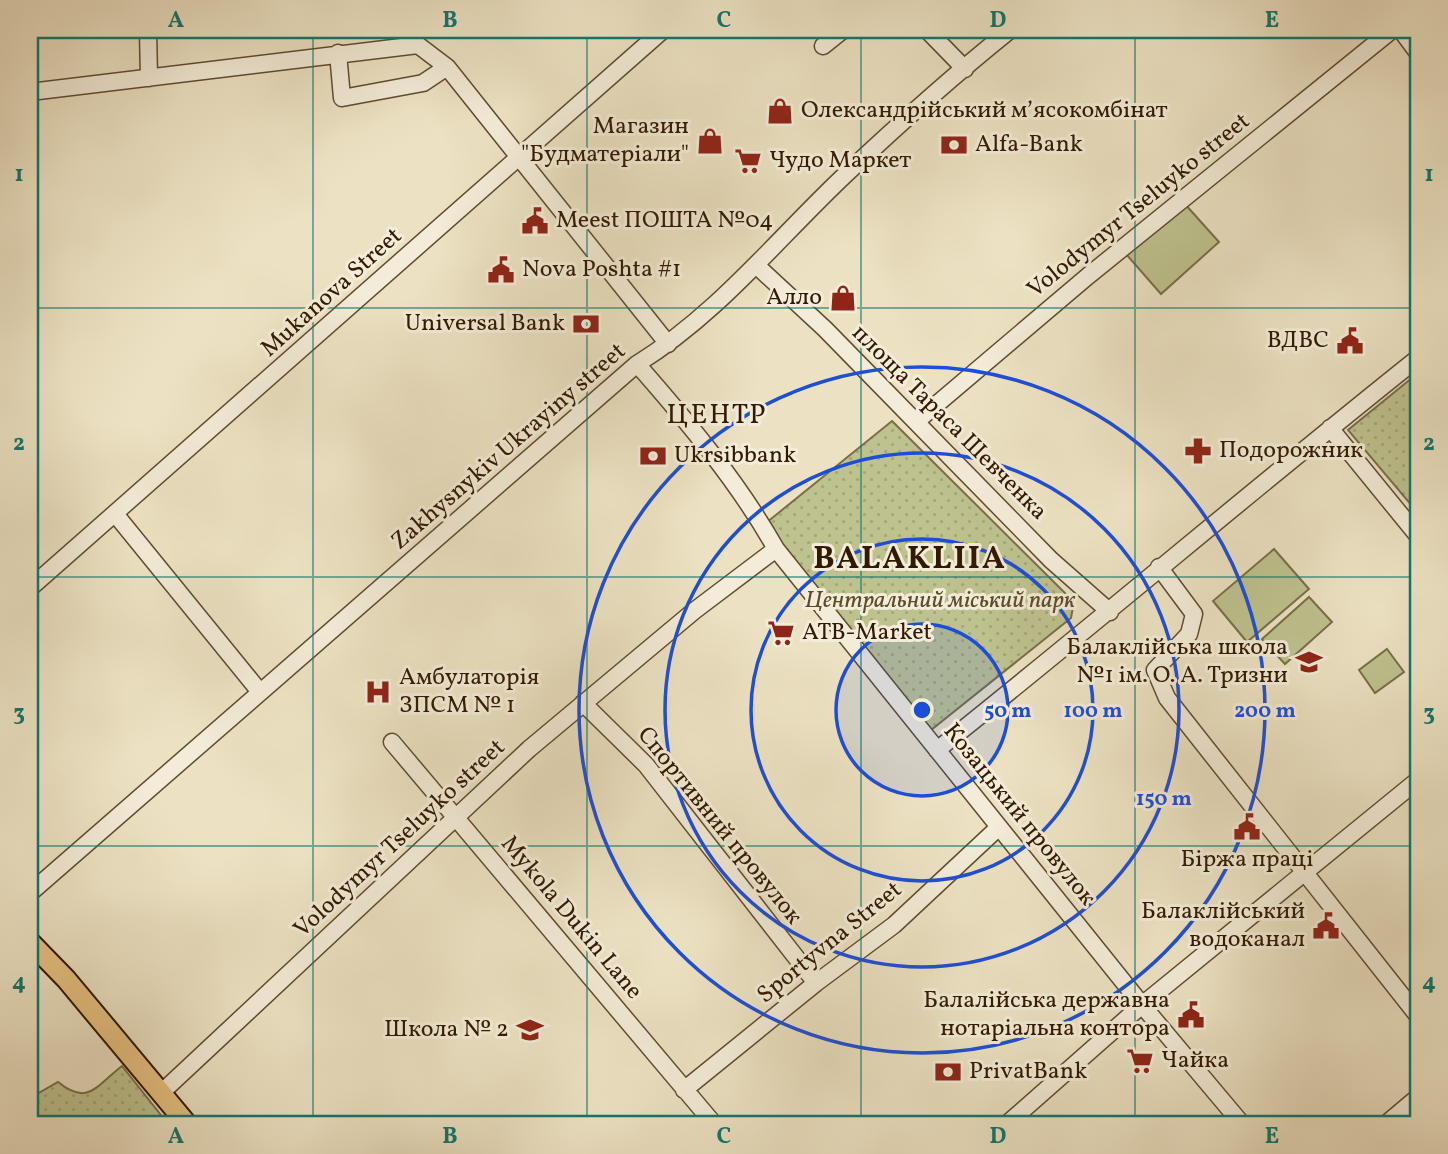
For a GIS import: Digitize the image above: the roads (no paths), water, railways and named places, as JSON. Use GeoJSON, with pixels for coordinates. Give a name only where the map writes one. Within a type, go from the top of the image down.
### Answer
{"type":"FeatureCollection","features":[{"type":"Feature","properties":{"kind":"main road"},"geometry":{"type":"LineString","coordinates":[[30,942],[66,979],[187,1124]]}},
{"type":"Feature","properties":{"kind":"street"},"geometry":{"type":"LineString","coordinates":[[148,30],[149,78]]}},
{"type":"Feature","properties":{"kind":"street"},"geometry":{"type":"LineString","coordinates":[[407,30],[418,45],[447,67],[668,344]]}},
{"type":"Feature","properties":{"kind":"street","name":"Mukanova Street"},"geometry":{"type":"LineString","coordinates":[[30,588],[116,515],[663,30]]}},
{"type":"Feature","properties":{"kind":"street"},"geometry":{"type":"LineString","coordinates":[[823,46],[843,30]]}},
{"type":"Feature","properties":{"kind":"street"},"geometry":{"type":"LineString","coordinates":[[927,30],[965,69]]}},
{"type":"Feature","properties":{"kind":"street","name":"Zakhysnykiv Ukrayiny street"},"geometry":{"type":"LineString","coordinates":[[30,893],[637,364],[668,344],[757,266],[845,175],[1010,30]]}},
{"type":"Feature","properties":{"kind":"street","name":"Volodymyr Tseluyko street"},"geometry":{"type":"LineString","coordinates":[[918,421],[1088,276],[1392,30]]}},
{"type":"Feature","properties":{"kind":"street"},"geometry":{"type":"LineString","coordinates":[[30,92],[418,45]]}},
{"type":"Feature","properties":{"kind":"street"},"geometry":{"type":"LineString","coordinates":[[338,53],[342,97],[423,83],[447,67]]}},
{"type":"Feature","properties":{"kind":"street","name":"площа Тараса Шевченка"},"geometry":{"type":"LineString","coordinates":[[757,266],[918,421],[1051,559],[1110,612]]}},
{"type":"Feature","properties":{"kind":"street"},"geometry":{"type":"LineString","coordinates":[[937,750],[1110,612],[1159,567],[1418,358]]}},
{"type":"Feature","properties":{"kind":"street","name":"Козацький провулок"},"geometry":{"type":"LineString","coordinates":[[637,364],[700,440],[761,523],[776,550],[1242,1124]]}},
{"type":"Feature","properties":{"kind":"street"},"geometry":{"type":"LineString","coordinates":[[1330,428],[1418,536]]}},
{"type":"Feature","properties":{"kind":"street"},"geometry":{"type":"LineString","coordinates":[[116,515],[260,692]]}},
{"type":"Feature","properties":{"kind":"street","name":"Volodymyr Tseluyko street"},"geometry":{"type":"LineString","coordinates":[[161,1093],[583,703],[776,550]]}},
{"type":"Feature","properties":{"kind":"street"},"geometry":{"type":"LineString","coordinates":[[1159,567],[1194,614],[1189,634],[1155,670],[1167,698],[1418,1016]]}},
{"type":"Feature","properties":{"kind":"street","name":"Спортивний провулок"},"geometry":{"type":"LineString","coordinates":[[583,703],[646,765],[816,983]]}},
{"type":"Feature","properties":{"kind":"street","name":"Mykola Dukin Lane"},"geometry":{"type":"LineString","coordinates":[[392,742],[458,817],[713,1124]]}},
{"type":"Feature","properties":{"kind":"street"},"geometry":{"type":"LineString","coordinates":[[1007,1124],[1142,1004],[1418,780]]}},
{"type":"Feature","properties":{"kind":"street","name":"Sportyvna Street"},"geometry":{"type":"LineString","coordinates":[[684,1090],[816,983],[894,925],[999,827]]}},
{"type":"Feature","properties":{"kind":"street"},"geometry":{"type":"LineString","coordinates":[[1386,1124],[1418,1097]]}},
{"type":"Feature","properties":{"kind":"place","name":"Олександрійський мʼясокомбінат"},"geometry":{"type":"Point","coordinates":[780,111]}},
{"type":"Feature","properties":{"kind":"place","name":"Магазин \"Будматеріали\""},"geometry":{"type":"Point","coordinates":[710,141]}},
{"type":"Feature","properties":{"kind":"place","name":"Alfa-Bank"},"geometry":{"type":"Point","coordinates":[954,145]}},
{"type":"Feature","properties":{"kind":"place","name":"Чудо Маркет"},"geometry":{"type":"Point","coordinates":[748,161]}},
{"type":"Feature","properties":{"kind":"place","name":"Meest ПОШТА №04"},"geometry":{"type":"Point","coordinates":[535,221]}},
{"type":"Feature","properties":{"kind":"place","name":"Nova Poshta #1"},"geometry":{"type":"Point","coordinates":[501,270]}},
{"type":"Feature","properties":{"kind":"place","name":"Алло"},"geometry":{"type":"Point","coordinates":[843,298]}},
{"type":"Feature","properties":{"kind":"place","name":"Universal Bank"},"geometry":{"type":"Point","coordinates":[586,324]}},
{"type":"Feature","properties":{"kind":"place","name":"ВДВС"},"geometry":{"type":"Point","coordinates":[1350,341]}},
{"type":"Feature","properties":{"kind":"place","name":"Подорожник"},"geometry":{"type":"Point","coordinates":[1198,451]}},
{"type":"Feature","properties":{"kind":"place","name":"Ukrsibbank"},"geometry":{"type":"Point","coordinates":[653,456]}},
{"type":"Feature","properties":{"kind":"place","name":"ATB-Market"},"geometry":{"type":"Point","coordinates":[781,633]}},
{"type":"Feature","properties":{"kind":"place","name":"Балаклійська школа №1 ім. О. А. Тризни"},"geometry":{"type":"Point","coordinates":[1309,662]}},
{"type":"Feature","properties":{"kind":"place","name":"Амбулаторія ЗПСМ № 1"},"geometry":{"type":"Point","coordinates":[378,692]}},
{"type":"Feature","properties":{"kind":"place","name":"Біржа праці"},"geometry":{"type":"Point","coordinates":[1247,827]}},
{"type":"Feature","properties":{"kind":"place","name":"Балаклійський водоканал"},"geometry":{"type":"Point","coordinates":[1326,926]}},
{"type":"Feature","properties":{"kind":"place","name":"Балалійська державна нотаріальна контора"},"geometry":{"type":"Point","coordinates":[1191,1015]}},
{"type":"Feature","properties":{"kind":"place","name":"Школа № 2"},"geometry":{"type":"Point","coordinates":[530,1030]}},
{"type":"Feature","properties":{"kind":"place","name":"Чайка"},"geometry":{"type":"Point","coordinates":[1140,1061]}},
{"type":"Feature","properties":{"kind":"place","name":"PrivatBank"},"geometry":{"type":"Point","coordinates":[948,1072]}},
{"type":"Feature","properties":{"kind":"district","name":"ЦЕНТР"},"geometry":{"type":"Point","coordinates":[717,415]}},
{"type":"Feature","properties":{"kind":"district","name":"BALAKLIIA"},"geometry":{"type":"Point","coordinates":[910,560]}},
{"type":"Feature","properties":{"kind":"park label","name":"Центральний міський парк"},"geometry":{"type":"Point","coordinates":[940,601]}}]}
